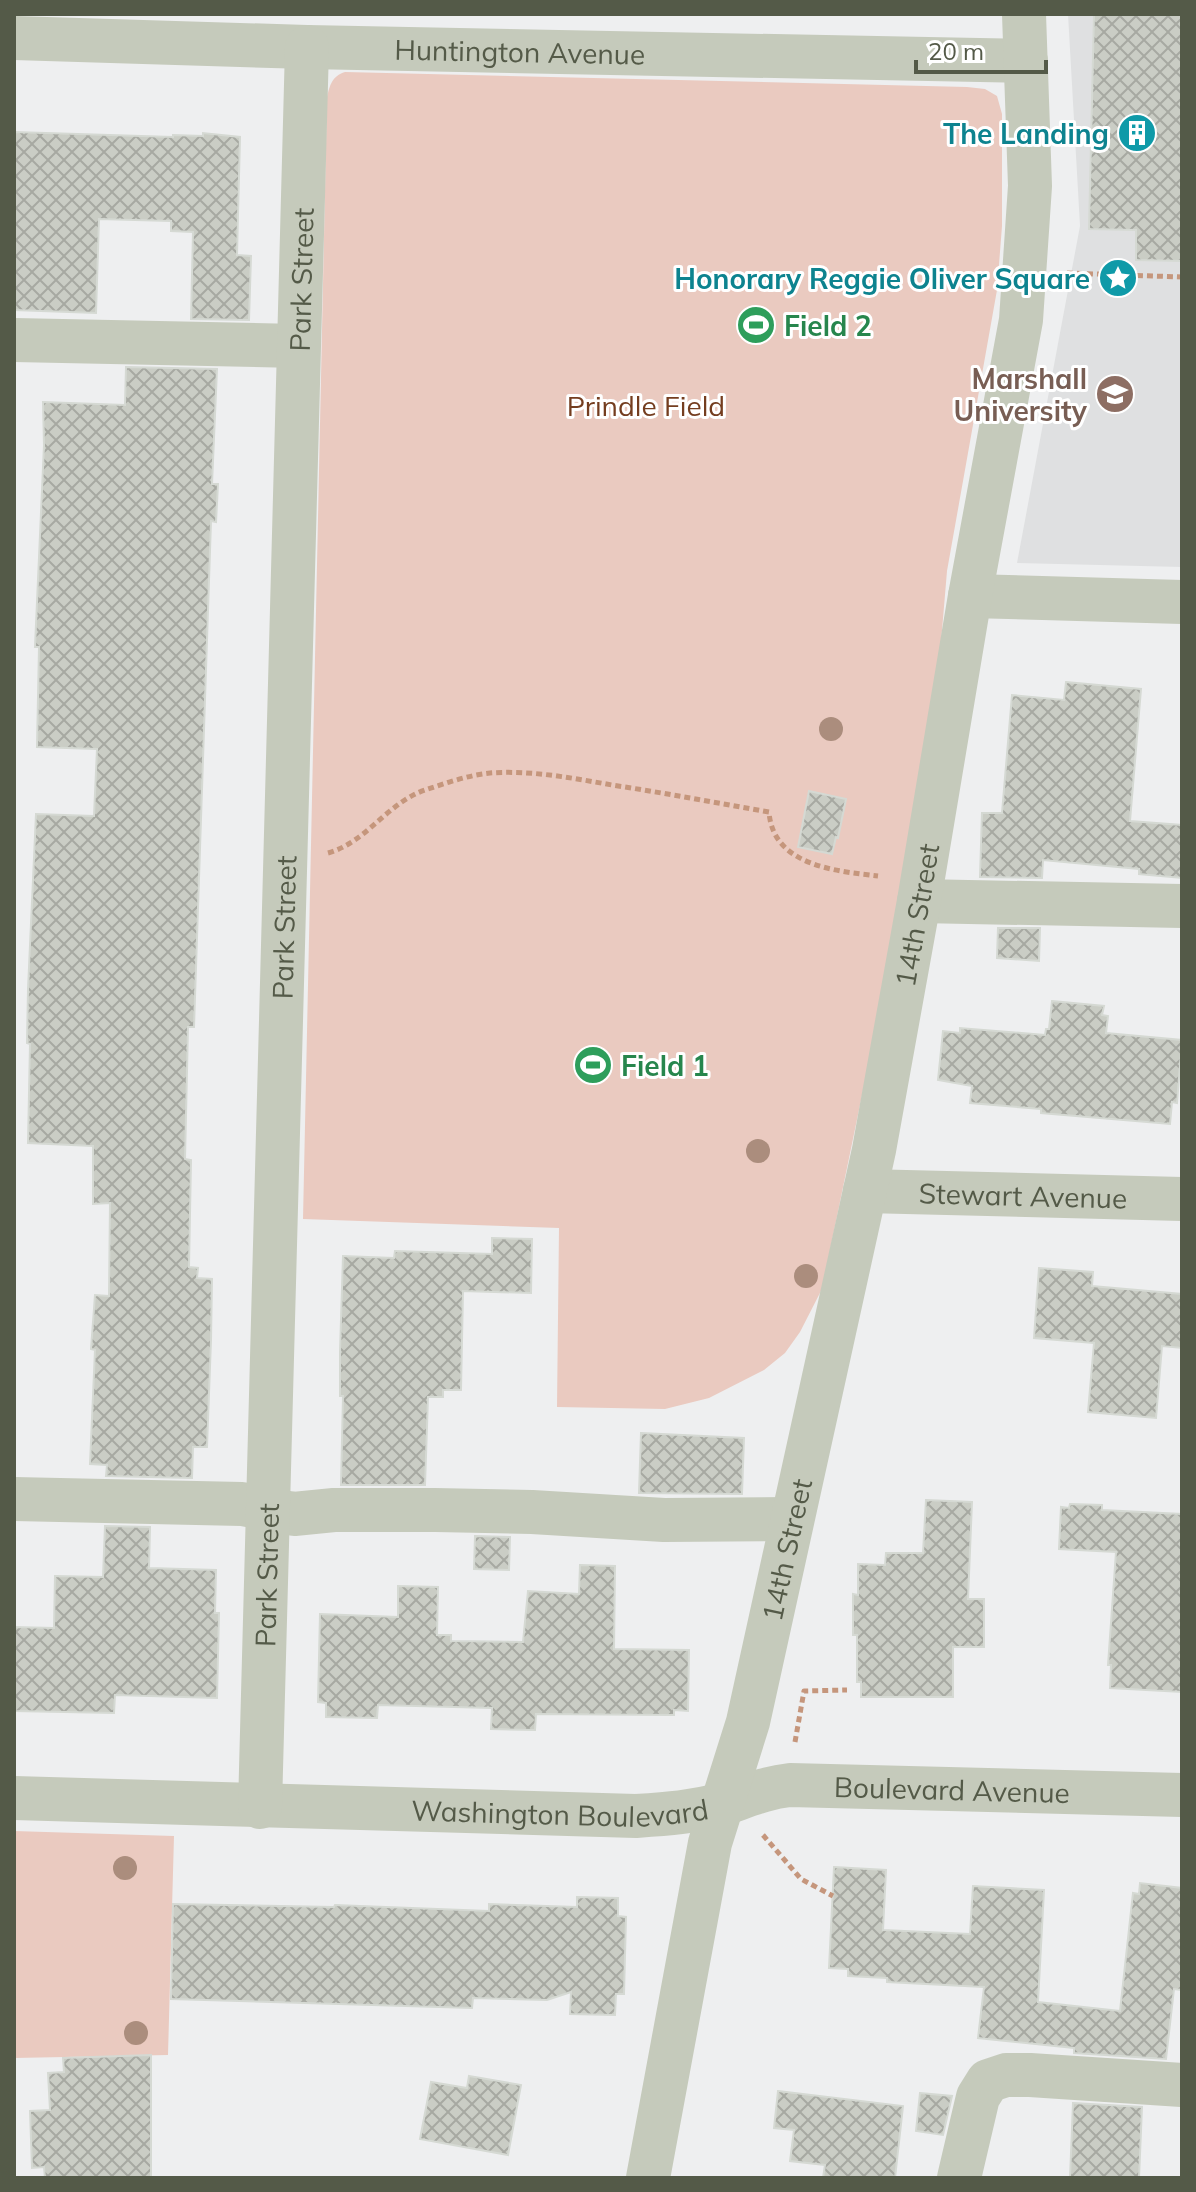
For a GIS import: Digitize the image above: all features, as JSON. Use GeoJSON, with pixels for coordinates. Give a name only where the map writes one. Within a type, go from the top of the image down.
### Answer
{"type":"FeatureCollection","features":[{"type":"Feature","properties":{"kind":"street","name":"14th Street"},"geometry":{"type":"LineString","coordinates":[[723,1804],[748,1722],[865,1191],[1021,320],[1030,186],[1024,14]]}},
{"type":"Feature","properties":{"kind":"street","name":"Huntington Avenue"},"geometry":{"type":"LineString","coordinates":[[14,38],[1026,61]]}},
{"type":"Feature","properties":{"kind":"street","name":"Park Street"},"geometry":{"type":"LineString","coordinates":[[260,1807],[307,47]]}},
{"type":"Feature","properties":{"kind":"street"},"geometry":{"type":"LineString","coordinates":[[14,340],[298,346]]}},
{"type":"Feature","properties":{"kind":"street"},"geometry":{"type":"LineString","coordinates":[[970,596],[1182,602]]}},
{"type":"Feature","properties":{"kind":"street"},"geometry":{"type":"LineString","coordinates":[[919,901],[1182,906]]}},
{"type":"Feature","properties":{"kind":"street","name":"Stewart Avenue"},"geometry":{"type":"LineString","coordinates":[[865,1191],[1182,1199]]}},
{"type":"Feature","properties":{"kind":"street"},"geometry":{"type":"LineString","coordinates":[[14,1499],[242,1504],[294,1514],[334,1510],[435,1510],[664,1520],[791,1519]]}},
{"type":"Feature","properties":{"kind":"street","name":"Boulevard Avenue"},"geometry":{"type":"LineString","coordinates":[[723,1804],[759,1790],[790,1785],[1182,1795]]}},
{"type":"Feature","properties":{"kind":"street","name":"Washington Boulevard"},"geometry":{"type":"LineString","coordinates":[[14,1798],[636,1816],[678,1814],[723,1804],[704,1874],[689,1970],[648,2178]]}},
{"type":"Feature","properties":{"kind":"street"},"geometry":{"type":"LineString","coordinates":[[959,2178],[978,2097],[988,2081],[1006,2075],[1030,2075],[1182,2085]]}},
{"type":"Feature","properties":{"kind":"path"},"geometry":{"type":"LineString","coordinates":[[1062,272],[1182,277]]}},
{"type":"Feature","properties":{"kind":"path"},"geometry":{"type":"LineString","coordinates":[[320,855],[342,849],[362,837],[400,804],[421,792],[487,773],[519,772],[769,812],[770,825],[776,838],[796,856],[820,868],[881,877]]}},
{"type":"Feature","properties":{"kind":"path"},"geometry":{"type":"LineString","coordinates":[[795,1743],[804,1691],[847,1690]]}},
{"type":"Feature","properties":{"kind":"path"},"geometry":{"type":"LineString","coordinates":[[759,1830],[801,1879],[833,1896]]}},
{"type":"Feature","properties":{"kind":"shaded area","name":"Marshall University"},"geometry":{"type":"Polygon","coordinates":[[[1068,14],[1182,14],[1182,567],[1017,563],[1080,226],[1068,14]]]}},
{"type":"Feature","properties":{"kind":"green space","name":"Prindle Field"},"geometry":{"type":"Polygon","coordinates":[[[345,72],[967,87],[985,89],[997,96],[1002,114],[1002,226],[997,290],[947,571],[938,678],[880,1008],[822,1289],[800,1332],[785,1353],[764,1370],[709,1398],[665,1409],[557,1407],[559,1228],[303,1219],[327,97],[334,79],[345,72]]]}},
{"type":"Feature","properties":{"kind":"green space"},"geometry":{"type":"Polygon","coordinates":[[[14,1831],[174,1836],[168,2055],[14,2058],[14,1831]]]}},
{"type":"Feature","properties":{"kind":"building","name":"The Landing"},"geometry":{"type":"Polygon","coordinates":[[[1094,14],[1182,14],[1182,261],[1136,260],[1136,230],[1089,229],[1094,14]]]}},
{"type":"Feature","properties":{"kind":"building"},"geometry":{"type":"Polygon","coordinates":[[[14,132],[173,137],[203,136],[203,133],[240,137],[237,255],[251,256],[249,320],[191,319],[193,232],[171,231],[171,221],[99,219],[96,313],[14,310],[14,132]]]}},
{"type":"Feature","properties":{"kind":"building"},"geometry":{"type":"Polygon","coordinates":[[[126,367],[217,369],[212,484],[218,484],[216,522],[211,521],[194,1027],[188,1027],[185,1159],[191,1160],[189,1267],[198,1268],[197,1278],[212,1279],[211,1340],[207,1447],[193,1447],[192,1478],[106,1476],[107,1465],[90,1464],[95,1350],[91,1349],[95,1295],[109,1296],[110,1203],[93,1204],[93,1146],[28,1143],[28,989],[36,814],[94,816],[97,749],[37,747],[39,647],[35,647],[44,445],[43,402],[125,405],[126,367]]]}},
{"type":"Feature","properties":{"kind":"building"},"geometry":{"type":"Polygon","coordinates":[[[1066,682],[1141,689],[1130,821],[1182,825],[1182,878],[1139,874],[1139,869],[1043,860],[1042,878],[980,877],[982,813],[1002,813],[1012,695],[1064,700],[1066,682]]]}},
{"type":"Feature","properties":{"kind":"building"},"geometry":{"type":"Polygon","coordinates":[[[809,791],[846,799],[832,854],[798,847],[809,791]]]}},
{"type":"Feature","properties":{"kind":"building"},"geometry":{"type":"Polygon","coordinates":[[[998,928],[1040,928],[1039,961],[997,958],[998,928]]]}},
{"type":"Feature","properties":{"kind":"building"},"geometry":{"type":"Polygon","coordinates":[[[1052,1001],[1104,1006],[1102,1015],[1108,1016],[1106,1033],[1182,1040],[1177,1103],[1172,1102],[1170,1124],[1041,1113],[1041,1109],[970,1103],[972,1086],[938,1080],[943,1031],[960,1033],[960,1028],[1045,1035],[1046,1029],[1049,1029],[1052,1001]]]}},
{"type":"Feature","properties":{"kind":"building"},"geometry":{"type":"Polygon","coordinates":[[[492,1238],[532,1239],[531,1293],[463,1291],[461,1390],[443,1390],[443,1397],[428,1397],[425,1485],[341,1485],[343,1256],[394,1258],[395,1251],[492,1254],[492,1238]]]}},
{"type":"Feature","properties":{"kind":"building"},"geometry":{"type":"Polygon","coordinates":[[[1039,1268],[1093,1272],[1092,1286],[1182,1294],[1182,1348],[1162,1346],[1156,1418],[1088,1412],[1094,1343],[1034,1338],[1039,1268]]]}},
{"type":"Feature","properties":{"kind":"building"},"geometry":{"type":"Polygon","coordinates":[[[641,1433],[744,1438],[742,1494],[639,1493],[641,1433]]]}},
{"type":"Feature","properties":{"kind":"building"},"geometry":{"type":"Polygon","coordinates":[[[926,1500],[972,1502],[968,1599],[984,1599],[984,1647],[953,1647],[953,1697],[861,1697],[861,1682],[857,1682],[857,1635],[853,1635],[853,1594],[858,1595],[858,1564],[885,1565],[886,1553],[923,1553],[926,1500]]]}},
{"type":"Feature","properties":{"kind":"building"},"geometry":{"type":"Polygon","coordinates":[[[1070,1504],[1102,1505],[1102,1510],[1182,1514],[1182,1692],[1110,1688],[1111,1665],[1108,1665],[1116,1552],[1059,1549],[1061,1507],[1069,1508],[1070,1504]]]}},
{"type":"Feature","properties":{"kind":"building"},"geometry":{"type":"Polygon","coordinates":[[[105,1526],[150,1527],[149,1568],[216,1570],[215,1613],[219,1613],[217,1698],[115,1695],[114,1713],[14,1711],[14,1627],[54,1628],[55,1576],[103,1577],[105,1526]]]}},
{"type":"Feature","properties":{"kind":"building"},"geometry":{"type":"Polygon","coordinates":[[[475,1536],[510,1537],[509,1570],[474,1569],[475,1536]]]}},
{"type":"Feature","properties":{"kind":"building"},"geometry":{"type":"Polygon","coordinates":[[[580,1565],[615,1566],[614,1649],[689,1650],[688,1711],[674,1710],[674,1715],[536,1714],[535,1730],[491,1729],[492,1708],[378,1705],[377,1718],[326,1717],[326,1703],[318,1702],[320,1614],[398,1617],[398,1586],[438,1587],[437,1635],[451,1635],[451,1641],[523,1642],[528,1591],[579,1594],[580,1565]]]}},
{"type":"Feature","properties":{"kind":"building"},"geometry":{"type":"Polygon","coordinates":[[[834,1867],[886,1870],[883,1930],[970,1934],[973,1886],[1044,1890],[1038,2002],[1120,2011],[1133,1893],[1139,1894],[1140,1883],[1182,1888],[1182,1990],[1174,1989],[1166,2059],[1074,2053],[1074,2048],[978,2038],[984,1987],[887,1982],[887,1978],[848,1976],[848,1969],[829,1968],[834,1867]]]}},
{"type":"Feature","properties":{"kind":"building"},"geometry":{"type":"Polygon","coordinates":[[[577,1897],[618,1898],[618,1916],[626,1917],[624,1994],[616,1994],[615,2015],[570,2014],[571,1992],[547,2000],[473,1998],[472,2008],[171,1999],[173,1904],[335,1905],[489,1911],[489,1904],[577,1907],[577,1897]]]}},
{"type":"Feature","properties":{"kind":"building"},"geometry":{"type":"Polygon","coordinates":[[[151,2055],[151,2178],[45,2178],[44,2167],[32,2168],[30,2111],[50,2110],[48,2073],[64,2072],[63,2058],[151,2055]]]}},
{"type":"Feature","properties":{"kind":"building"},"geometry":{"type":"Polygon","coordinates":[[[469,2076],[521,2085],[508,2155],[420,2139],[431,2082],[467,2088],[469,2076]]]}},
{"type":"Feature","properties":{"kind":"building"},"geometry":{"type":"Polygon","coordinates":[[[778,2091],[903,2106],[895,2178],[823,2178],[825,2165],[790,2161],[794,2130],[774,2128],[778,2091]]]}},
{"type":"Feature","properties":{"kind":"building"},"geometry":{"type":"Polygon","coordinates":[[[920,2093],[952,2096],[943,2135],[916,2131],[920,2093]]]}},
{"type":"Feature","properties":{"kind":"building"},"geometry":{"type":"Polygon","coordinates":[[[1073,2103],[1142,2107],[1139,2178],[1070,2178],[1073,2103]]]}},
{"type":"Feature","properties":{"kind":"place","name":"The Landing"},"geometry":{"type":"Point","coordinates":[1137,133]}},
{"type":"Feature","properties":{"kind":"place","name":"Honorary Reggie Oliver Square"},"geometry":{"type":"Point","coordinates":[1118,278]}},
{"type":"Feature","properties":{"kind":"place","name":"Field 2"},"geometry":{"type":"Point","coordinates":[756,325]}},
{"type":"Feature","properties":{"kind":"place","name":"Marshall University"},"geometry":{"type":"Point","coordinates":[1115,394]}},
{"type":"Feature","properties":{"kind":"place","name":"Field 1"},"geometry":{"type":"Point","coordinates":[593,1065]}}]}
